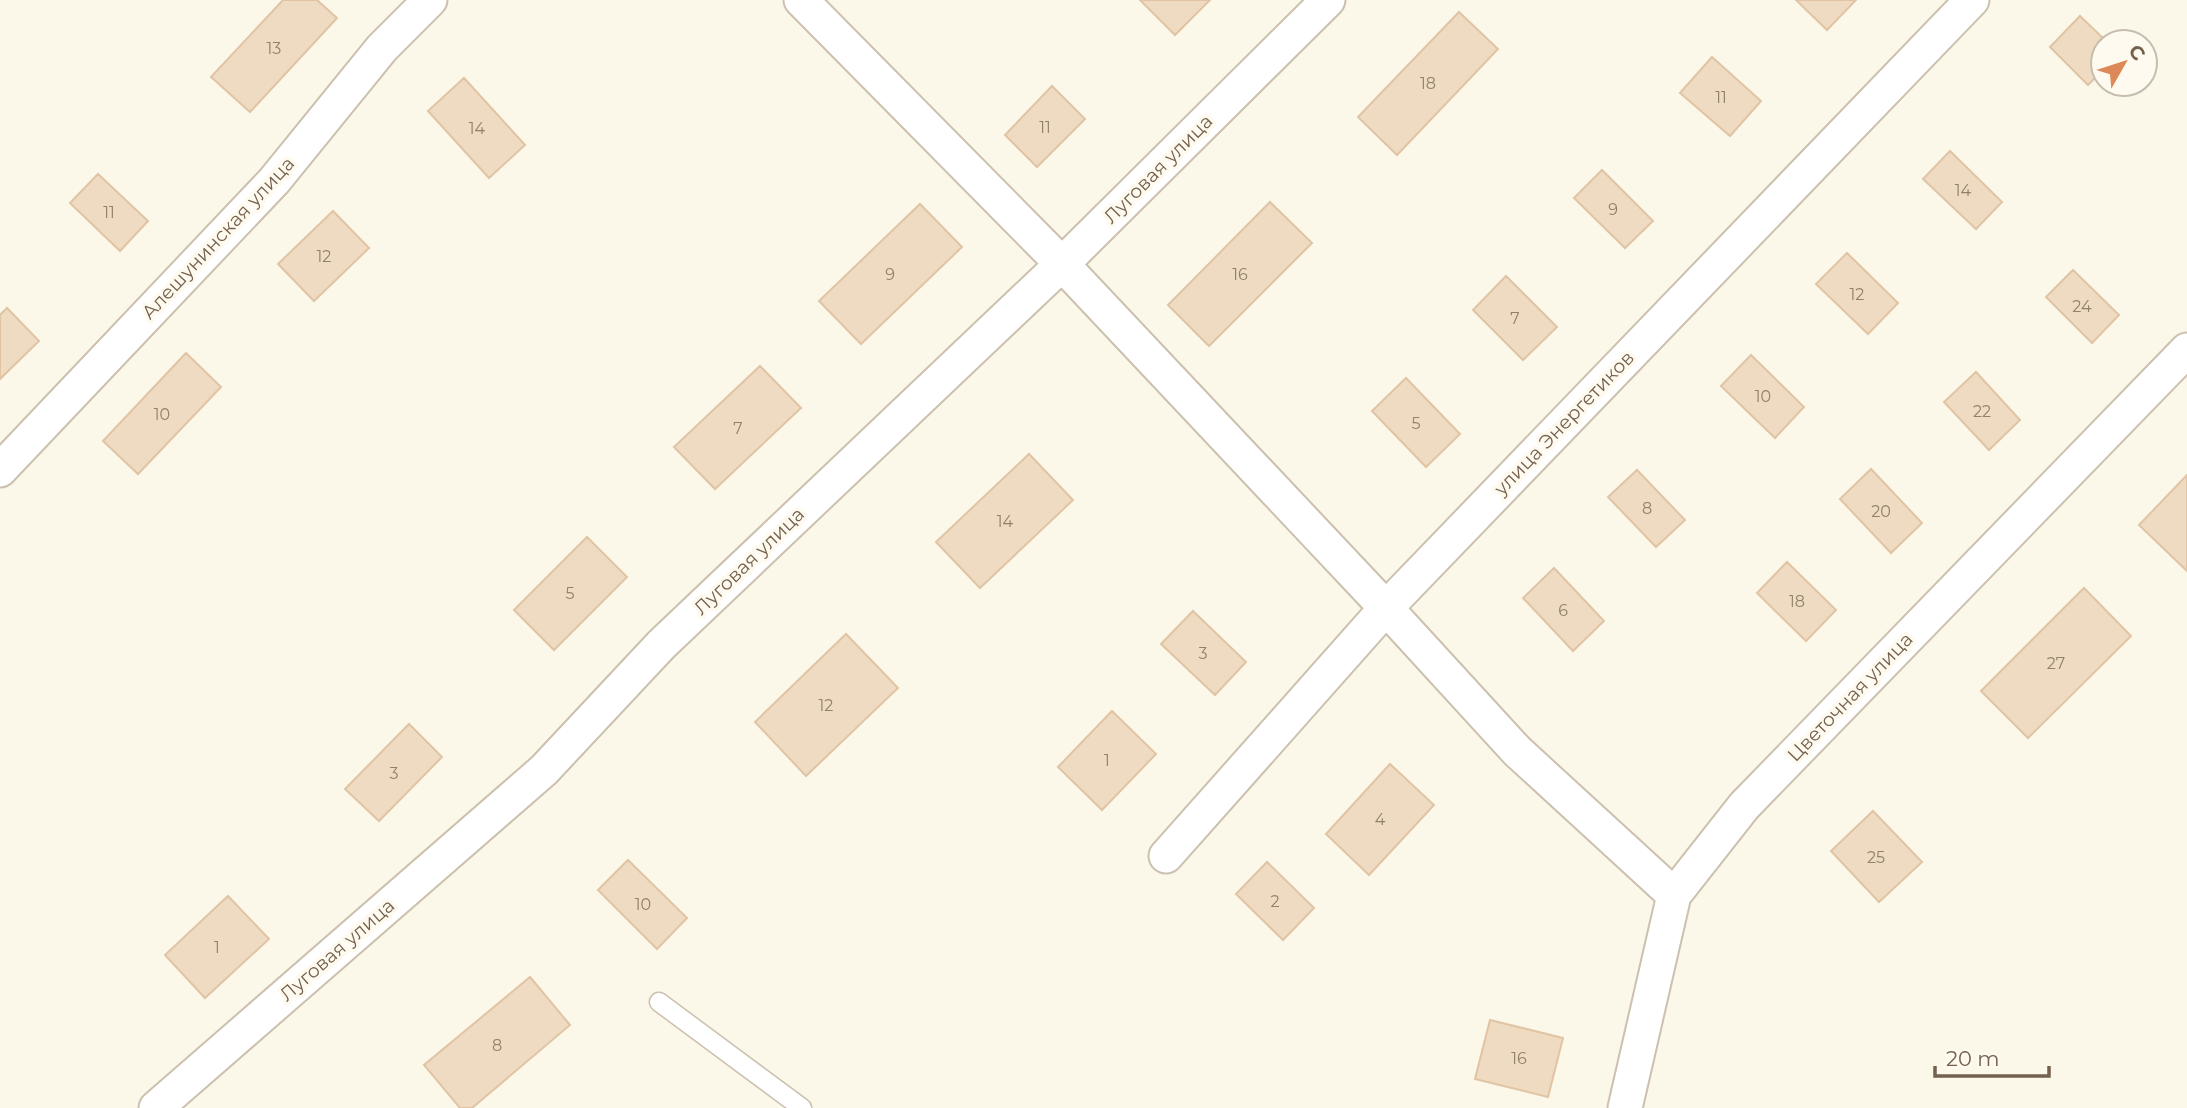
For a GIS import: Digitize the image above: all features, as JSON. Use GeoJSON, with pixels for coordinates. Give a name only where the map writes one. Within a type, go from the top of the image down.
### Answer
{"type":"FeatureCollection","features":[{"type":"Feature","properties":{"kind":"street","name":"Алешунинская улица"},"geometry":{"type":"LineString","coordinates":[[0,470],[274,181],[382,48],[430,0]]}},
{"type":"Feature","properties":{"kind":"street"},"geometry":{"type":"LineString","coordinates":[[801,0],[1062,264],[1517,751],[1674,895]]}},
{"type":"Feature","properties":{"kind":"street","name":"Луговая улица"},"geometry":{"type":"LineString","coordinates":[[156,1108],[544,770],[661,645],[1062,264],[1328,0]]}},
{"type":"Feature","properties":{"kind":"street","name":"улица Энергетиков"},"geometry":{"type":"LineString","coordinates":[[1166,856],[1386,608],[1972,0]]}},
{"type":"Feature","properties":{"kind":"street","name":"Цветочная улица"},"geometry":{"type":"LineString","coordinates":[[1625,1108],[1674,895],[1744,806],[2187,350]]}},
{"type":"Feature","properties":{"kind":"lane"},"geometry":{"type":"LineString","coordinates":[[659,1002],[802,1108]]}},
{"type":"Feature","properties":{"kind":"building"},"geometry":{"type":"Polygon","coordinates":[[[283,0],[317,0],[337,18],[250,112],[211,77],[283,0]]]}},
{"type":"Feature","properties":{"kind":"building"},"geometry":{"type":"Polygon","coordinates":[[[1140,0],[1210,0],[1175,35],[1140,0]]]}},
{"type":"Feature","properties":{"kind":"building"},"geometry":{"type":"Polygon","coordinates":[[[1796,0],[1856,0],[1827,30],[1796,0]]]}},
{"type":"Feature","properties":{"kind":"building"},"geometry":{"type":"Polygon","coordinates":[[[1459,12],[1498,49],[1397,155],[1358,117],[1459,12]]]}},
{"type":"Feature","properties":{"kind":"building"},"geometry":{"type":"Polygon","coordinates":[[[2080,16],[2092,28],[2089,28],[2089,84],[2088,85],[2050,47],[2080,16]]]}},
{"type":"Feature","properties":{"kind":"building"},"geometry":{"type":"Polygon","coordinates":[[[1712,57],[1761,101],[1730,136],[1680,93],[1712,57]]]}},
{"type":"Feature","properties":{"kind":"building"},"geometry":{"type":"Polygon","coordinates":[[[464,78],[525,145],[489,178],[428,111],[464,78]]]}},
{"type":"Feature","properties":{"kind":"building"},"geometry":{"type":"Polygon","coordinates":[[[1052,86],[1085,119],[1037,167],[1005,135],[1052,86]]]}},
{"type":"Feature","properties":{"kind":"building"},"geometry":{"type":"Polygon","coordinates":[[[1950,151],[2002,202],[1976,229],[1923,179],[1950,151]]]}},
{"type":"Feature","properties":{"kind":"building"},"geometry":{"type":"Polygon","coordinates":[[[1602,170],[1653,221],[1625,248],[1574,198],[1602,170]]]}},
{"type":"Feature","properties":{"kind":"building"},"geometry":{"type":"Polygon","coordinates":[[[98,174],[148,221],[120,251],[70,203],[98,174]]]}},
{"type":"Feature","properties":{"kind":"building"},"geometry":{"type":"Polygon","coordinates":[[[1270,202],[1312,243],[1209,346],[1168,305],[1270,202]]]}},
{"type":"Feature","properties":{"kind":"building"},"geometry":{"type":"Polygon","coordinates":[[[920,204],[962,247],[861,344],[819,301],[920,204]]]}},
{"type":"Feature","properties":{"kind":"building"},"geometry":{"type":"Polygon","coordinates":[[[333,211],[369,248],[314,301],[278,264],[333,211]]]}},
{"type":"Feature","properties":{"kind":"building"},"geometry":{"type":"Polygon","coordinates":[[[1847,253],[1898,303],[1868,334],[1816,284],[1847,253]]]}},
{"type":"Feature","properties":{"kind":"building"},"geometry":{"type":"Polygon","coordinates":[[[2073,270],[2119,315],[2092,343],[2046,297],[2073,270]]]}},
{"type":"Feature","properties":{"kind":"building"},"geometry":{"type":"Polygon","coordinates":[[[1506,276],[1557,327],[1523,360],[1473,310],[1506,276]]]}},
{"type":"Feature","properties":{"kind":"building"},"geometry":{"type":"Polygon","coordinates":[[[7,308],[39,341],[0,379],[0,315],[7,308]]]}},
{"type":"Feature","properties":{"kind":"building"},"geometry":{"type":"Polygon","coordinates":[[[186,353],[221,387],[138,474],[103,441],[186,353]]]}},
{"type":"Feature","properties":{"kind":"building"},"geometry":{"type":"Polygon","coordinates":[[[1751,355],[1804,407],[1775,438],[1721,386],[1751,355]]]}},
{"type":"Feature","properties":{"kind":"building"},"geometry":{"type":"Polygon","coordinates":[[[760,366],[801,408],[715,489],[674,447],[760,366]]]}},
{"type":"Feature","properties":{"kind":"building"},"geometry":{"type":"Polygon","coordinates":[[[1976,372],[2020,420],[1989,450],[1944,402],[1976,372]]]}},
{"type":"Feature","properties":{"kind":"building"},"geometry":{"type":"Polygon","coordinates":[[[1406,378],[1460,434],[1426,467],[1372,411],[1406,378]]]}},
{"type":"Feature","properties":{"kind":"building"},"geometry":{"type":"Polygon","coordinates":[[[1029,454],[1073,500],[980,588],[936,542],[1029,454]]]}},
{"type":"Feature","properties":{"kind":"building"},"geometry":{"type":"Polygon","coordinates":[[[1871,469],[1922,523],[1891,553],[1840,499],[1871,469]]]}},
{"type":"Feature","properties":{"kind":"building"},"geometry":{"type":"Polygon","coordinates":[[[1637,470],[1685,520],[1656,547],[1608,497],[1637,470]]]}},
{"type":"Feature","properties":{"kind":"building"},"geometry":{"type":"Polygon","coordinates":[[[2187,475],[2187,571],[2139,525],[2187,475]]]}},
{"type":"Feature","properties":{"kind":"building"},"geometry":{"type":"Polygon","coordinates":[[[587,537],[627,577],[554,650],[514,610],[587,537]]]}},
{"type":"Feature","properties":{"kind":"building"},"geometry":{"type":"Polygon","coordinates":[[[1787,562],[1836,610],[1806,641],[1757,593],[1787,562]]]}},
{"type":"Feature","properties":{"kind":"building"},"geometry":{"type":"Polygon","coordinates":[[[1554,568],[1604,621],[1573,651],[1523,598],[1554,568]]]}},
{"type":"Feature","properties":{"kind":"building"},"geometry":{"type":"Polygon","coordinates":[[[2084,588],[2131,636],[2028,738],[1981,691],[2084,588]]]}},
{"type":"Feature","properties":{"kind":"building"},"geometry":{"type":"Polygon","coordinates":[[[1193,611],[1246,662],[1215,695],[1161,644],[1193,611]]]}},
{"type":"Feature","properties":{"kind":"building"},"geometry":{"type":"Polygon","coordinates":[[[846,634],[898,688],[806,776],[755,722],[846,634]]]}},
{"type":"Feature","properties":{"kind":"building"},"geometry":{"type":"Polygon","coordinates":[[[1112,711],[1156,754],[1102,810],[1058,767],[1112,711]]]}},
{"type":"Feature","properties":{"kind":"building"},"geometry":{"type":"Polygon","coordinates":[[[409,724],[442,757],[379,821],[345,789],[409,724]]]}},
{"type":"Feature","properties":{"kind":"building"},"geometry":{"type":"Polygon","coordinates":[[[1390,764],[1434,805],[1369,875],[1326,834],[1390,764]]]}},
{"type":"Feature","properties":{"kind":"building"},"geometry":{"type":"Polygon","coordinates":[[[1873,811],[1922,862],[1879,902],[1831,851],[1873,811]]]}},
{"type":"Feature","properties":{"kind":"building"},"geometry":{"type":"Polygon","coordinates":[[[628,860],[687,918],[657,949],[598,890],[628,860]]]}},
{"type":"Feature","properties":{"kind":"building"},"geometry":{"type":"Polygon","coordinates":[[[1267,862],[1314,908],[1283,940],[1236,894],[1267,862]]]}},
{"type":"Feature","properties":{"kind":"building"},"geometry":{"type":"Polygon","coordinates":[[[228,896],[269,939],[205,998],[165,955],[228,896]]]}},
{"type":"Feature","properties":{"kind":"building"},"geometry":{"type":"Polygon","coordinates":[[[530,977],[570,1025],[472,1108],[460,1108],[424,1065],[530,977]]]}},
{"type":"Feature","properties":{"kind":"building"},"geometry":{"type":"Polygon","coordinates":[[[1490,1020],[1563,1038],[1548,1097],[1475,1079],[1490,1020]]]}}]}
